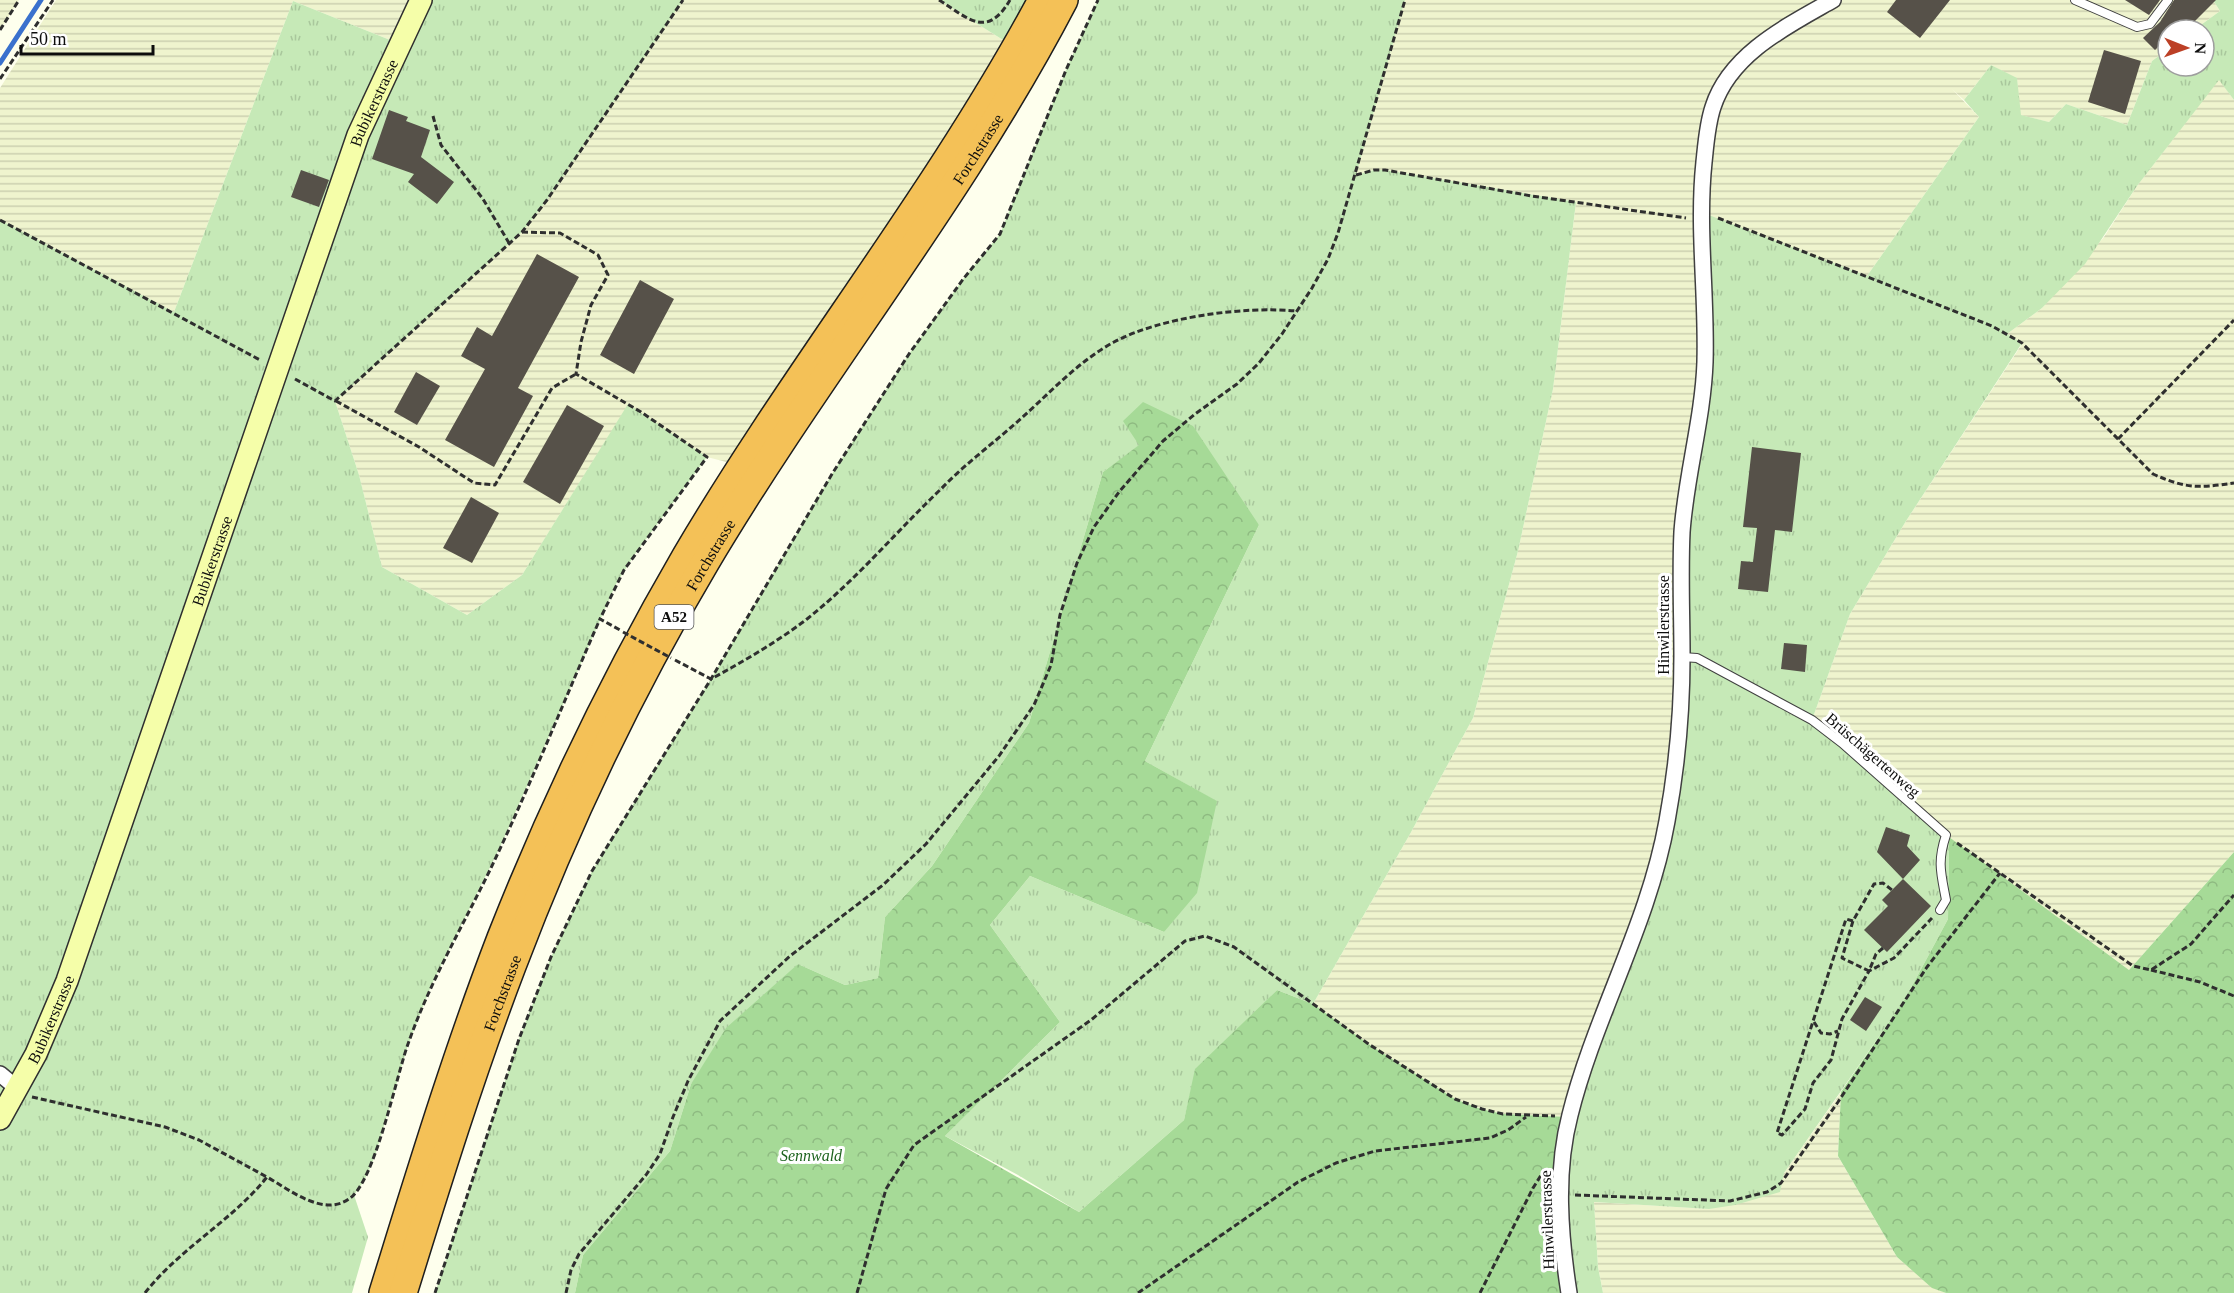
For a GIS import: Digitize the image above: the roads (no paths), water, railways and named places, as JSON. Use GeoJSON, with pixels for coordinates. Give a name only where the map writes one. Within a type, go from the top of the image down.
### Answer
{"type":"FeatureCollection","features":[{"type":"Feature","properties":{"kind":"highway","name":"Forchstrasse"},"geometry":{"type":"LineString","coordinates":[[382,1293],[445,1096],[501,940],[556,809],[619,678],[678,570],[741,466],[950,156],[1016,48],[1042,0]]}},
{"type":"Feature","properties":{"kind":"highway","name":"Forchstrasse"},"geometry":{"type":"LineString","coordinates":[[403,1293],[471,1080],[511,968],[564,838],[630,698],[680,605],[750,489],[963,173],[1064,0]]}},
{"type":"Feature","properties":{"kind":"street","name":"Bubikerstrasse"},"geometry":{"type":"LineString","coordinates":[[0,1119],[18,1089],[50,1021],[77,953],[358,135],[421,0]]}},
{"type":"Feature","properties":{"kind":"street","name":"Hinwilerstrasse"},"geometry":{"type":"LineString","coordinates":[[1569,1293],[1561,1194],[1564,1144],[1569,1117],[1586,1062],[1645,904],[1660,853],[1672,790],[1679,723],[1682,657],[1682,528],[1701,409],[1705,364],[1701,216],[1707,130],[1713,106],[1723,84],[1737,66],[1783,29],[1833,0]]}},
{"type":"Feature","properties":{"kind":"street"},"geometry":{"type":"LineString","coordinates":[[0,1074],[18,1089]]}},
{"type":"Feature","properties":{"kind":"lane"},"geometry":{"type":"LineString","coordinates":[[2075,0],[2137,27],[2150,24],[2168,0]]}},
{"type":"Feature","properties":{"kind":"lane","name":"Brüschägertenweg"},"geometry":{"type":"LineString","coordinates":[[1682,657],[1697,658],[1812,720],[1842,743],[1946,836],[1940,854],[1939,867],[1946,900],[1940,910]]}},
{"type":"Feature","properties":{"kind":"waterway"},"geometry":{"type":"LineString","coordinates":[[0,63],[41,0]]}},
{"type":"Feature","properties":{"kind":"park label","name":"Sennwald"},"geometry":{"type":"Point","coordinates":[811,1155]}}]}
